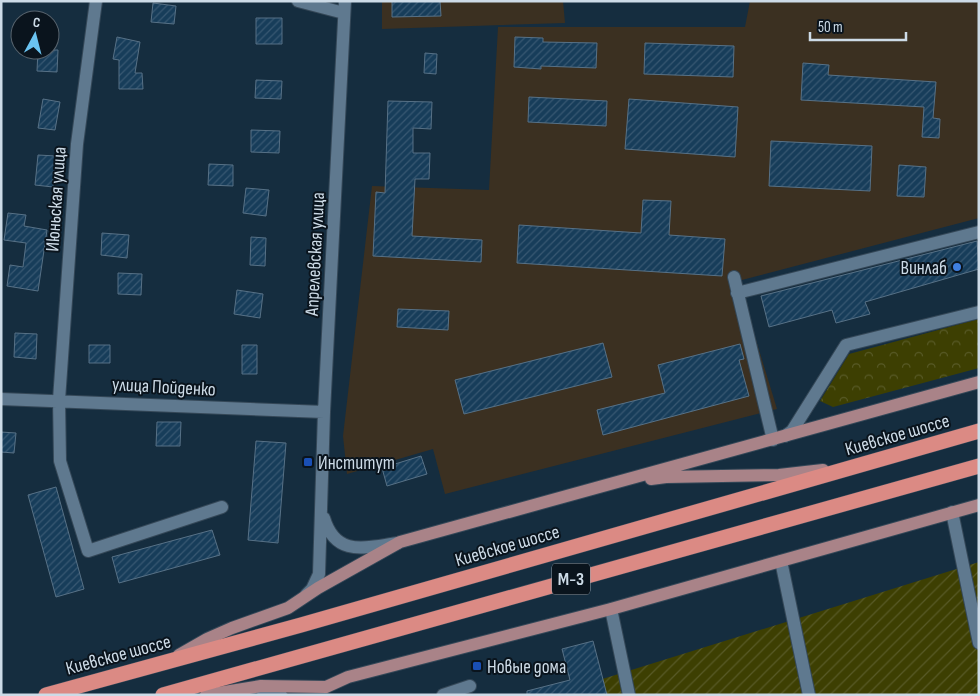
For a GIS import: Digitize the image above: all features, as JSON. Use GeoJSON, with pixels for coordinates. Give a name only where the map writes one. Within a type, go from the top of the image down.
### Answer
{"type":"FeatureCollection","features":[{"type":"Feature","properties":{"kind":"highway","name":"Киевское шоссе"},"geometry":{"type":"LineString","coordinates":[[46,695],[407,595],[979,431]]}},
{"type":"Feature","properties":{"kind":"highway","name":"М-3"},"geometry":{"type":"LineString","coordinates":[[163,695],[414,623],[979,466]]}},
{"type":"Feature","properties":{"kind":"main road"},"geometry":{"type":"LineString","coordinates":[[168,661],[207,639],[232,628],[276,614],[299,603],[318,588],[400,542],[979,382]]}},
{"type":"Feature","properties":{"kind":"main road"},"geometry":{"type":"LineString","coordinates":[[591,488],[666,477],[779,476],[861,464]]}},
{"type":"Feature","properties":{"kind":"main road"},"geometry":{"type":"LineString","coordinates":[[206,695],[261,686],[322,691],[348,677],[611,609],[979,504]]}},
{"type":"Feature","properties":{"kind":"street","name":"Июньская улица"},"geometry":{"type":"LineString","coordinates":[[96,1],[77,144],[59,400],[60,461],[88,551],[222,507]]}},
{"type":"Feature","properties":{"kind":"street"},"geometry":{"type":"LineString","coordinates":[[298,1],[345,7]]}},
{"type":"Feature","properties":{"kind":"street","name":"Апрелевская улица"},"geometry":{"type":"LineString","coordinates":[[299,603],[312,589],[319,574],[324,412],[345,7]]}},
{"type":"Feature","properties":{"kind":"street"},"geometry":{"type":"LineString","coordinates":[[737,293],[979,232]]}},
{"type":"Feature","properties":{"kind":"street"},"geometry":{"type":"LineString","coordinates":[[734,277],[779,438],[792,431],[846,344],[979,312]]}},
{"type":"Feature","properties":{"kind":"street","name":"улица Пойденко"},"geometry":{"type":"LineString","coordinates":[[1,399],[324,412]]}},
{"type":"Feature","properties":{"kind":"street"},"geometry":{"type":"LineString","coordinates":[[321,508],[328,531],[336,540],[347,546],[360,548],[400,542]]}},
{"type":"Feature","properties":{"kind":"street"},"geometry":{"type":"LineString","coordinates":[[952,512],[979,643]]}},
{"type":"Feature","properties":{"kind":"street"},"geometry":{"type":"LineString","coordinates":[[781,561],[809,695]]}},
{"type":"Feature","properties":{"kind":"street"},"geometry":{"type":"LineString","coordinates":[[611,609],[629,695]]}},
{"type":"Feature","properties":{"kind":"street"},"geometry":{"type":"LineString","coordinates":[[443,695],[470,686]]}},
{"type":"Feature","properties":{"kind":"street"},"geometry":{"type":"LineString","coordinates":[[248,688],[270,690],[281,695]]}},
{"type":"Feature","properties":{"kind":"shaded area"},"geometry":{"type":"Polygon","coordinates":[[[382,1],[563,1],[565,23],[382,29],[382,1]]]}},
{"type":"Feature","properties":{"kind":"shaded area"},"geometry":{"type":"Polygon","coordinates":[[[750,1],[979,1],[979,218],[738,281],[777,409],[445,494],[433,449],[347,474],[343,436],[372,186],[489,190],[498,27],[745,27],[750,1]]]}},
{"type":"Feature","properties":{"kind":"green space"},"geometry":{"type":"Polygon","coordinates":[[[979,319],[979,368],[833,407],[820,401],[849,354],[979,319]]]}},
{"type":"Feature","properties":{"kind":"green space"},"geometry":{"type":"Polygon","coordinates":[[[979,562],[979,695],[584,695],[596,681],[979,562]]]}},
{"type":"Feature","properties":{"kind":"building"},"geometry":{"type":"Polygon","coordinates":[[[392,1],[440,1],[441,16],[392,17],[392,1]]]}},
{"type":"Feature","properties":{"kind":"building"},"geometry":{"type":"Polygon","coordinates":[[[153,3],[176,6],[174,24],[151,22],[153,3]]]}},
{"type":"Feature","properties":{"kind":"building"},"geometry":{"type":"Polygon","coordinates":[[[256,18],[282,18],[282,44],[256,44],[256,18]]]}},
{"type":"Feature","properties":{"kind":"building"},"geometry":{"type":"Polygon","coordinates":[[[117,37],[140,42],[135,73],[142,73],[143,89],[119,89],[119,60],[113,59],[117,37]]]}},
{"type":"Feature","properties":{"kind":"building"},"geometry":{"type":"Polygon","coordinates":[[[515,37],[543,38],[543,42],[597,43],[596,68],[541,66],[541,69],[514,67],[515,37]]]}},
{"type":"Feature","properties":{"kind":"building"},"geometry":{"type":"Polygon","coordinates":[[[645,43],[734,46],[733,77],[644,74],[645,43]]]}},
{"type":"Feature","properties":{"kind":"building"},"geometry":{"type":"Polygon","coordinates":[[[425,53],[437,54],[436,74],[424,73],[425,53]]]}},
{"type":"Feature","properties":{"kind":"building"},"geometry":{"type":"Polygon","coordinates":[[[38,60],[58,60],[57,72],[37,71],[38,60]]]}},
{"type":"Feature","properties":{"kind":"building"},"geometry":{"type":"Polygon","coordinates":[[[803,63],[829,65],[828,75],[936,82],[933,118],[940,119],[939,138],[922,137],[924,107],[801,100],[803,63]]]}},
{"type":"Feature","properties":{"kind":"building"},"geometry":{"type":"Polygon","coordinates":[[[256,80],[282,81],[281,99],[255,98],[256,80]]]}},
{"type":"Feature","properties":{"kind":"building"},"geometry":{"type":"Polygon","coordinates":[[[529,97],[607,101],[606,126],[528,122],[529,97]]]}},
{"type":"Feature","properties":{"kind":"building"},"geometry":{"type":"Polygon","coordinates":[[[43,99],[60,102],[55,130],[38,128],[43,99]]]}},
{"type":"Feature","properties":{"kind":"building"},"geometry":{"type":"Polygon","coordinates":[[[629,99],[738,107],[735,157],[625,149],[629,99]]]}},
{"type":"Feature","properties":{"kind":"building"},"geometry":{"type":"Polygon","coordinates":[[[388,101],[432,102],[431,129],[413,128],[413,153],[430,153],[429,179],[415,179],[412,236],[482,240],[481,262],[373,256],[376,192],[385,193],[388,101]]]}},
{"type":"Feature","properties":{"kind":"building"},"geometry":{"type":"Polygon","coordinates":[[[251,130],[280,131],[279,153],[251,152],[251,130]]]}},
{"type":"Feature","properties":{"kind":"building"},"geometry":{"type":"Polygon","coordinates":[[[771,141],[872,146],[870,191],[769,186],[771,141]]]}},
{"type":"Feature","properties":{"kind":"building"},"geometry":{"type":"Polygon","coordinates":[[[38,155],[56,156],[53,187],[35,185],[38,155]]]}},
{"type":"Feature","properties":{"kind":"building"},"geometry":{"type":"Polygon","coordinates":[[[209,164],[233,165],[233,186],[208,185],[209,164]]]}},
{"type":"Feature","properties":{"kind":"building"},"geometry":{"type":"Polygon","coordinates":[[[899,165],[926,167],[924,197],[897,196],[899,165]]]}},
{"type":"Feature","properties":{"kind":"building"},"geometry":{"type":"Polygon","coordinates":[[[246,188],[269,190],[266,216],[243,213],[246,188]]]}},
{"type":"Feature","properties":{"kind":"building"},"geometry":{"type":"Polygon","coordinates":[[[643,200],[671,201],[669,235],[725,239],[722,276],[517,263],[519,225],[641,233],[643,200]]]}},
{"type":"Feature","properties":{"kind":"building"},"geometry":{"type":"Polygon","coordinates":[[[8,213],[26,215],[24,226],[47,230],[38,291],[7,286],[10,265],[23,267],[26,243],[4,240],[8,213]]]}},
{"type":"Feature","properties":{"kind":"building"},"geometry":{"type":"Polygon","coordinates":[[[102,233],[129,235],[127,258],[101,255],[102,233]]]}},
{"type":"Feature","properties":{"kind":"building"},"geometry":{"type":"Polygon","coordinates":[[[251,237],[266,238],[265,266],[250,265],[251,237]]]}},
{"type":"Feature","properties":{"kind":"building"},"geometry":{"type":"Polygon","coordinates":[[[977,241],[979,269],[865,302],[870,314],[836,323],[832,310],[769,327],[761,296],[977,241]]]}},
{"type":"Feature","properties":{"kind":"building"},"geometry":{"type":"Polygon","coordinates":[[[118,273],[142,274],[141,295],[118,294],[118,273]]]}},
{"type":"Feature","properties":{"kind":"building"},"geometry":{"type":"Polygon","coordinates":[[[237,290],[263,294],[260,318],[234,314],[237,290]]]}},
{"type":"Feature","properties":{"kind":"building"},"geometry":{"type":"Polygon","coordinates":[[[398,309],[449,311],[448,330],[397,327],[398,309]]]}},
{"type":"Feature","properties":{"kind":"building"},"geometry":{"type":"Polygon","coordinates":[[[15,333],[37,334],[36,359],[14,357],[15,333]]]}},
{"type":"Feature","properties":{"kind":"building"},"geometry":{"type":"Polygon","coordinates":[[[603,343],[612,377],[464,414],[455,380],[603,343]]]}},
{"type":"Feature","properties":{"kind":"building"},"geometry":{"type":"Polygon","coordinates":[[[740,344],[744,359],[739,360],[749,396],[603,435],[597,410],[665,393],[658,365],[740,344]]]}},
{"type":"Feature","properties":{"kind":"building"},"geometry":{"type":"Polygon","coordinates":[[[89,345],[110,345],[110,363],[89,363],[89,345]]]}},
{"type":"Feature","properties":{"kind":"building"},"geometry":{"type":"Polygon","coordinates":[[[242,345],[257,345],[257,374],[242,374],[242,345]]]}},
{"type":"Feature","properties":{"kind":"building"},"geometry":{"type":"Polygon","coordinates":[[[157,422],[181,422],[180,446],[156,446],[157,422]]]}},
{"type":"Feature","properties":{"kind":"building"},"geometry":{"type":"Polygon","coordinates":[[[1,432],[16,433],[14,453],[1,452],[1,432]]]}},
{"type":"Feature","properties":{"kind":"building"},"geometry":{"type":"Polygon","coordinates":[[[256,441],[286,443],[278,543],[248,540],[256,441]]]}},
{"type":"Feature","properties":{"kind":"building"},"geometry":{"type":"Polygon","coordinates":[[[421,456],[427,474],[387,486],[382,468],[421,456]]]}},
{"type":"Feature","properties":{"kind":"building"},"geometry":{"type":"Polygon","coordinates":[[[56,487],[84,589],[56,597],[28,495],[56,487]]]}},
{"type":"Feature","properties":{"kind":"building"},"geometry":{"type":"Polygon","coordinates":[[[212,530],[220,555],[119,583],[112,557],[212,530]]]}},
{"type":"Feature","properties":{"kind":"building"},"geometry":{"type":"Polygon","coordinates":[[[593,641],[607,695],[527,695],[527,691],[570,680],[562,649],[593,641]]]}},
{"type":"Feature","properties":{"kind":"place","name":"Винлаб"},"geometry":{"type":"Point","coordinates":[957,267]}},
{"type":"Feature","properties":{"kind":"place","name":"Институт"},"geometry":{"type":"Point","coordinates":[308,462]}},
{"type":"Feature","properties":{"kind":"place","name":"Новые дома"},"geometry":{"type":"Point","coordinates":[477,666]}}]}
